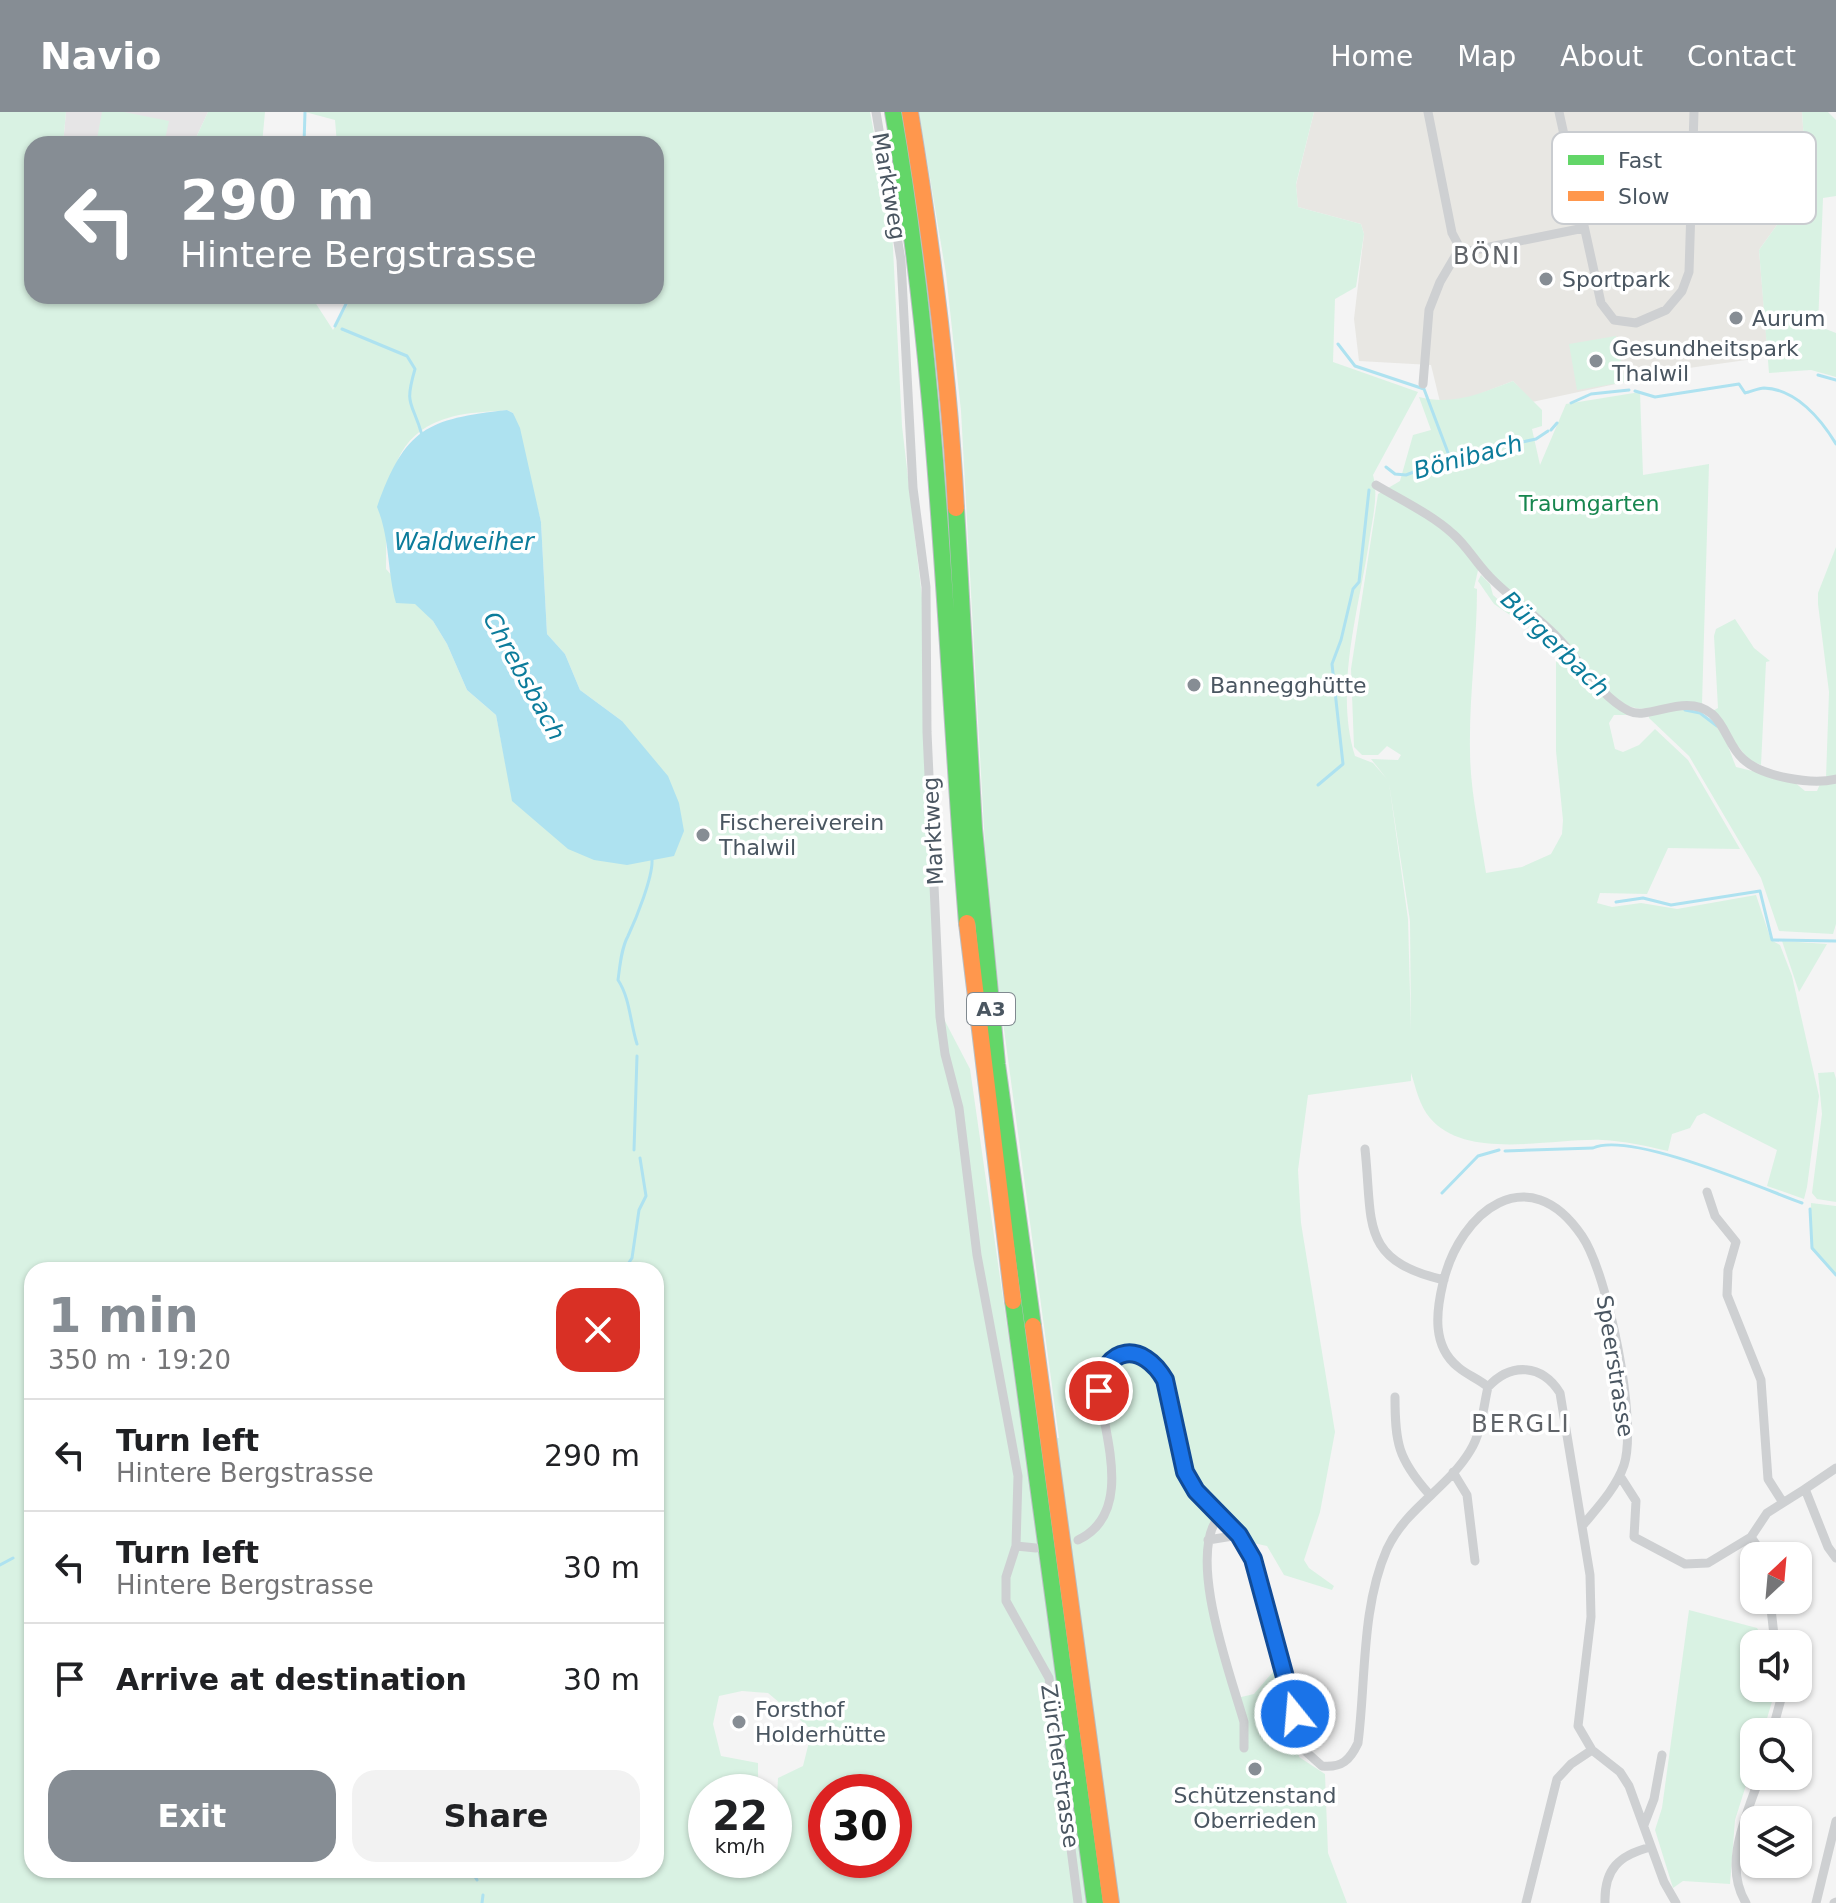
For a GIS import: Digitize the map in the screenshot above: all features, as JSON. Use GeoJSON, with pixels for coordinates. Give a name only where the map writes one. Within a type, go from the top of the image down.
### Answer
{"type":"FeatureCollection","features":[{"type":"Feature","properties":{"kind":"highway","name":"A3"},"geometry":{"type":"LineString","coordinates":[[893,112],[917,248],[934,391],[960,840],[978,1034],[1095,1903]]}},
{"type":"Feature","properties":{"kind":"highway","name":"A3"},"geometry":{"type":"LineString","coordinates":[[910,112],[931,238],[950,394],[974,829],[997,1064],[1111,1903]]}},
{"type":"Feature","properties":{"kind":"street","name":"Marktweg"},"geometry":{"type":"LineString","coordinates":[[876,112],[901,260],[913,488],[926,587],[927,732],[940,1017],[945,1054],[959,1108],[979,1271],[1018,1476],[1016,1546]]}},
{"type":"Feature","properties":{"kind":"street"},"geometry":{"type":"LineString","coordinates":[[1428,112],[1452,233],[1460,248],[1470,251],[1584,228]]}},
{"type":"Feature","properties":{"kind":"street"},"geometry":{"type":"LineString","coordinates":[[1559,112],[1563,132]]}},
{"type":"Feature","properties":{"kind":"street"},"geometry":{"type":"LineString","coordinates":[[1693,132],[1694,112]]}},
{"type":"Feature","properties":{"kind":"street"},"geometry":{"type":"LineString","coordinates":[[1583,224],[1601,303],[1614,320],[1629,324],[1655,317],[1677,300],[1686,282],[1689,224]]}},
{"type":"Feature","properties":{"kind":"street"},"geometry":{"type":"LineString","coordinates":[[1423,384],[1429,310],[1440,282],[1460,248]]}},
{"type":"Feature","properties":{"kind":"street"},"geometry":{"type":"LineString","coordinates":[[1376,485],[1456,536],[1490,577],[1557,636],[1607,694],[1630,712],[1643,714],[1678,705],[1697,707],[1710,713],[1741,758],[1751,765],[1783,775],[1827,781],[1836,779]]}},
{"type":"Feature","properties":{"kind":"street"},"geometry":{"type":"LineString","coordinates":[[1365,1149],[1375,1241],[1389,1259],[1411,1272],[1444,1280]]}},
{"type":"Feature","properties":{"kind":"street"},"geometry":{"type":"LineString","coordinates":[[1707,1192],[1715,1216],[1736,1242],[1726,1282],[1727,1295],[1761,1380],[1768,1479],[1782,1501]]}},
{"type":"Feature","properties":{"kind":"street","name":"Speerstrasse"},"geometry":{"type":"LineString","coordinates":[[1488,1387],[1456,1366],[1441,1346],[1438,1319],[1444,1280],[1466,1231],[1482,1211],[1498,1200],[1514,1197],[1532,1199],[1554,1209],[1575,1226],[1597,1269],[1617,1347],[1628,1442],[1620,1476],[1583,1525]]}},
{"type":"Feature","properties":{"kind":"street"},"geometry":{"type":"LineString","coordinates":[[1078,1540],[1094,1533],[1112,1501],[1099,1391],[1101,1375],[1108,1363],[1118,1355],[1134,1353],[1148,1358],[1165,1380],[1185,1472],[1196,1491],[1239,1535],[1259,1578],[1304,1750],[1322,1766],[1341,1766],[1351,1757],[1358,1743],[1376,1580],[1399,1528],[1453,1472],[1475,1442],[1488,1387],[1503,1374],[1518,1368],[1536,1371],[1554,1383],[1562,1405],[1590,1575],[1591,1617],[1577,1714],[1578,1726],[1592,1750],[1620,1772],[1676,1903]]}},
{"type":"Feature","properties":{"kind":"street"},"geometry":{"type":"LineString","coordinates":[[1395,1397],[1398,1450],[1407,1468],[1429,1494]]}},
{"type":"Feature","properties":{"kind":"street"},"geometry":{"type":"LineString","coordinates":[[1620,1476],[1636,1501],[1634,1537],[1690,1565],[1708,1563],[1751,1537],[1754,1527],[1782,1501],[1836,1468]]}},
{"type":"Feature","properties":{"kind":"street"},"geometry":{"type":"LineString","coordinates":[[1453,1472],[1467,1495],[1475,1561]]}},
{"type":"Feature","properties":{"kind":"street"},"geometry":{"type":"LineString","coordinates":[[1805,1489],[1828,1547],[1836,1558]]}},
{"type":"Feature","properties":{"kind":"street"},"geometry":{"type":"LineString","coordinates":[[1220,1515],[1208,1540],[1209,1585],[1244,1722],[1244,1748]]}},
{"type":"Feature","properties":{"kind":"street"},"geometry":{"type":"LineString","coordinates":[[1208,1540],[1239,1535]]}},
{"type":"Feature","properties":{"kind":"street"},"geometry":{"type":"LineString","coordinates":[[1751,1537],[1754,1542]]}},
{"type":"Feature","properties":{"kind":"street"},"geometry":{"type":"LineString","coordinates":[[1016,1546],[1036,1548]]}},
{"type":"Feature","properties":{"kind":"street","name":"Zürcherstrasse"},"geometry":{"type":"LineString","coordinates":[[1016,1546],[1006,1577],[1006,1601],[1049,1678],[1078,1903]]}},
{"type":"Feature","properties":{"kind":"street"},"geometry":{"type":"LineString","coordinates":[[1526,1903],[1557,1779],[1571,1764],[1592,1750]]}},
{"type":"Feature","properties":{"kind":"street"},"geometry":{"type":"LineString","coordinates":[[1644,1825],[1662,1755]]}},
{"type":"Feature","properties":{"kind":"street"},"geometry":{"type":"LineString","coordinates":[[1746,1903],[1737,1889],[1740,1828],[1755,1790]]}},
{"type":"Feature","properties":{"kind":"street"},"geometry":{"type":"LineString","coordinates":[[1816,1903],[1836,1821]]}},
{"type":"Feature","properties":{"kind":"street"},"geometry":{"type":"LineString","coordinates":[[1605,1903],[1606,1880],[1615,1863],[1625,1855],[1651,1847]]}},
{"type":"Feature","properties":{"kind":"shaded area"},"geometry":{"type":"Polygon","coordinates":[[[66,112],[208,112],[197,136],[64,136],[66,112]]]}},
{"type":"Feature","properties":{"kind":"shaded area"},"geometry":{"type":"Polygon","coordinates":[[[1314,112],[1802,112],[1803,132],[1552,132],[1552,224],[1778,224],[1759,250],[1768,357],[1624,377],[1625,382],[1532,402],[1513,381],[1464,400],[1440,402],[1431,365],[1359,361],[1354,319],[1364,234],[1361,224],[1298,207],[1296,185],[1314,112]]]}},
{"type":"Feature","properties":{"kind":"green space","name":"Traumgarten"},"geometry":{"type":"Polygon","coordinates":[[[0,112],[66,112],[64,136],[24,136],[24,304],[316,304],[333,330],[348,304],[664,304],[664,136],[336,136],[335,120],[305,112],[870,112],[892,229],[902,426],[922,597],[935,1002],[970,1069],[1024,1444],[1059,1438],[999,992],[985,846],[961,411],[946,274],[919,112],[1314,112],[1296,184],[1298,207],[1361,224],[1364,234],[1356,287],[1335,299],[1333,362],[1418,392],[1373,475],[1374,508],[1350,649],[1347,704],[1355,756],[1373,763],[1387,779],[1371,759],[1398,760],[1401,755],[1387,746],[1378,755],[1362,755],[1354,747],[1351,669],[1378,494],[1400,481],[1413,435],[1431,430],[1419,397],[1456,399],[1513,381],[1542,410],[1542,426],[1532,429],[1540,465],[1566,404],[1640,392],[1643,475],[1709,464],[1702,704],[1690,702],[1640,709],[1618,701],[1479,566],[1474,588],[1477,589],[1477,609],[1470,730],[1473,796],[1486,873],[1522,867],[1551,854],[1562,834],[1563,820],[1556,751],[1556,656],[1545,639],[1494,604],[1478,581],[1481,575],[1490,584],[1493,595],[1503,604],[1512,604],[1541,627],[1629,715],[1614,715],[1609,723],[1615,749],[1623,752],[1639,745],[1655,729],[1688,760],[1740,849],[1668,848],[1647,894],[1600,893],[1597,903],[1612,907],[1641,903],[1677,909],[1756,895],[1771,940],[1780,945],[1792,976],[1819,1096],[1804,1199],[1767,1186],[1777,1150],[1704,1113],[1697,1116],[1690,1128],[1672,1134],[1668,1151],[1602,1140],[1487,1143],[1446,1131],[1430,1118],[1420,1102],[1411,1073],[1411,1081],[1308,1095],[1298,1170],[1301,1223],[1335,1432],[1320,1512],[1304,1560],[1309,1568],[1334,1586],[1332,1590],[1284,1575],[1267,1546],[1244,1541],[1229,1523],[1214,1521],[1207,1569],[1237,1698],[1254,1694],[1279,1665],[1299,1757],[1325,1774],[1328,1853],[1347,1903],[0,1903],[0,112]],[[507,410],[451,417],[427,427],[410,440],[392,478],[386,523],[386,569],[433,621],[467,690],[496,715],[513,801],[568,848],[622,721],[580,690],[565,654],[547,634],[541,522],[513,413],[507,410]],[[1389,783],[1408,919],[1411,1031],[1410,921],[1389,783]]]}},
{"type":"Feature","properties":{"kind":"green space"},"geometry":{"type":"Polygon","coordinates":[[[102,112],[124,112],[169,121],[166,136],[98,136],[102,112]]]}},
{"type":"Feature","properties":{"kind":"green space"},"geometry":{"type":"Polygon","coordinates":[[[208,112],[265,112],[263,136],[197,136],[208,112]]]}},
{"type":"Feature","properties":{"kind":"green space"},"geometry":{"type":"Polygon","coordinates":[[[1802,112],[1828,112],[1836,120],[1836,196],[1823,198],[1818,326],[1836,333],[1836,377],[1811,370],[1769,373],[1759,250],[1778,224],[1816,224],[1816,132],[1803,132],[1802,112]]]}},
{"type":"Feature","properties":{"kind":"green space","name":"Gesundheitspark Thalwil"},"geometry":{"type":"Polygon","coordinates":[[[1616,336],[1625,382],[1577,390],[1569,344],[1616,336]]]}},
{"type":"Feature","properties":{"kind":"green space"},"geometry":{"type":"Polygon","coordinates":[[[1836,547],[1836,776],[1826,778],[1829,692],[1818,593],[1836,547]]]}},
{"type":"Feature","properties":{"kind":"green space"},"geometry":{"type":"Polygon","coordinates":[[[1735,619],[1754,648],[1770,661],[1766,662],[1761,765],[1749,760],[1711,712],[1718,708],[1714,636],[1716,629],[1735,619]]]}},
{"type":"Feature","properties":{"kind":"green space"},"geometry":{"type":"Polygon","coordinates":[[[1683,709],[1706,717],[1719,729],[1736,767],[1793,781],[1805,791],[1817,791],[1820,784],[1836,782],[1836,924],[1833,934],[1779,931],[1761,878],[1689,756],[1649,718],[1649,715],[1683,709]]]}},
{"type":"Feature","properties":{"kind":"green space"},"geometry":{"type":"Polygon","coordinates":[[[1782,941],[1827,944],[1799,992],[1782,941]]]}},
{"type":"Feature","properties":{"kind":"green space"},"geometry":{"type":"Polygon","coordinates":[[[1834,1072],[1836,1202],[1817,1199],[1812,1193],[1822,1114],[1818,1073],[1834,1072]]]}},
{"type":"Feature","properties":{"kind":"green space"},"geometry":{"type":"Polygon","coordinates":[[[1811,1203],[1836,1206],[1836,1276],[1811,1249],[1811,1203]]]}},
{"type":"Feature","properties":{"kind":"green space"},"geometry":{"type":"Polygon","coordinates":[[[1689,1610],[1757,1628],[1740,1630],[1740,1702],[1772,1702],[1767,1718],[1740,1718],[1740,1790],[1744,1790],[1735,1820],[1730,1884],[1683,1881],[1673,1888],[1655,1830],[1662,1808],[1689,1610]]]}},
{"type":"Feature","properties":{"kind":"water","name":"Waldweiher"},"geometry":{"type":"Polygon","coordinates":[[[507,410],[513,413],[520,428],[541,522],[547,634],[565,654],[580,690],[622,721],[668,776],[679,803],[684,831],[674,856],[627,865],[594,860],[568,849],[512,801],[496,715],[467,690],[433,621],[415,604],[396,603],[377,507],[398,460],[422,432],[438,424],[507,410]]]}},
{"type":"Feature","properties":{"kind":"waterway","name":"Chrebsbach"},"geometry":{"type":"LineString","coordinates":[[304,136],[305,112]]}},
{"type":"Feature","properties":{"kind":"waterway","name":"Chrebsbach"},"geometry":{"type":"LineString","coordinates":[[335,326],[346,304]]}},
{"type":"Feature","properties":{"kind":"waterway","name":"Chrebsbach"},"geometry":{"type":"LineString","coordinates":[[342,329],[407,356],[415,369],[410,397],[422,435]]}},
{"type":"Feature","properties":{"kind":"waterway"},"geometry":{"type":"LineString","coordinates":[[1338,344],[1355,366],[1424,389],[1450,458]]}},
{"type":"Feature","properties":{"kind":"waterway","name":"Bönibach"},"geometry":{"type":"LineString","coordinates":[[1818,375],[1836,380]]}},
{"type":"Feature","properties":{"kind":"waterway","name":"Bönibach"},"geometry":{"type":"LineString","coordinates":[[1635,391],[1655,397],[1739,384],[1745,393],[1762,388],[1776,390],[1806,407],[1836,444]]}},
{"type":"Feature","properties":{"kind":"waterway","name":"Bönibach"},"geometry":{"type":"LineString","coordinates":[[1571,403],[1591,394],[1629,390]]}},
{"type":"Feature","properties":{"kind":"waterway","name":"Bönibach"},"geometry":{"type":"LineString","coordinates":[[1551,430],[1557,423]]}},
{"type":"Feature","properties":{"kind":"waterway","name":"Bönibach"},"geometry":{"type":"LineString","coordinates":[[1386,467],[1395,474],[1406,475],[1450,458],[1536,439],[1548,431]]}},
{"type":"Feature","properties":{"kind":"waterway","name":"Bönibach"},"geometry":{"type":"LineString","coordinates":[[1318,785],[1343,764],[1332,664],[1353,589],[1359,582],[1369,490]]}},
{"type":"Feature","properties":{"kind":"waterway","name":"Bürgerbach"},"geometry":{"type":"LineString","coordinates":[[1685,710],[1700,713],[1717,726]]}},
{"type":"Feature","properties":{"kind":"waterway","name":"Chrebsbach"},"geometry":{"type":"LineString","coordinates":[[637,1044],[618,980],[624,946],[650,877],[652,860]]}},
{"type":"Feature","properties":{"kind":"waterway"},"geometry":{"type":"LineString","coordinates":[[1616,902],[1643,898],[1671,905],[1760,891],[1772,940],[1836,941]]}},
{"type":"Feature","properties":{"kind":"waterway","name":"Chrebsbach"},"geometry":{"type":"LineString","coordinates":[[634,1150],[637,1056]]}},
{"type":"Feature","properties":{"kind":"waterway"},"geometry":{"type":"LineString","coordinates":[[1505,1151],[1611,1145],[1636,1147],[1696,1164],[1802,1203]]}},
{"type":"Feature","properties":{"kind":"waterway"},"geometry":{"type":"LineString","coordinates":[[1442,1193],[1478,1156],[1499,1150]]}},
{"type":"Feature","properties":{"kind":"waterway","name":"Chrebsbach"},"geometry":{"type":"LineString","coordinates":[[629,1262],[639,1210],[646,1196],[640,1158]]}},
{"type":"Feature","properties":{"kind":"waterway"},"geometry":{"type":"LineString","coordinates":[[1810,1209],[1812,1248],[1836,1275]]}},
{"type":"Feature","properties":{"kind":"waterway"},"geometry":{"type":"LineString","coordinates":[[0,1565],[13,1558]]}},
{"type":"Feature","properties":{"kind":"waterway","name":"Chrebsbach"},"geometry":{"type":"LineString","coordinates":[[482,1903],[483,1895]]}},
{"type":"Feature","properties":{"kind":"traffic: fast"},"geometry":{"type":"LineString","coordinates":[[893,112],[909,213],[931,415],[967,923]]}},
{"type":"Feature","properties":{"kind":"traffic: fast"},"geometry":{"type":"LineString","coordinates":[[956,508],[974,829],[997,1064],[1033,1326]]}},
{"type":"Feature","properties":{"kind":"traffic: fast"},"geometry":{"type":"LineString","coordinates":[[1013,1301],[1095,1903]]}},
{"type":"Feature","properties":{"kind":"traffic: slow"},"geometry":{"type":"LineString","coordinates":[[910,112],[939,310],[956,508]]}},
{"type":"Feature","properties":{"kind":"traffic: slow"},"geometry":{"type":"LineString","coordinates":[[967,923],[1013,1301]]}},
{"type":"Feature","properties":{"kind":"traffic: slow"},"geometry":{"type":"LineString","coordinates":[[1033,1326],[1111,1903]]}},
{"type":"Feature","properties":{"kind":"place","name":"Sportpark"},"geometry":{"type":"Point","coordinates":[1546,279]}},
{"type":"Feature","properties":{"kind":"place","name":"Aurum"},"geometry":{"type":"Point","coordinates":[1736,318]}},
{"type":"Feature","properties":{"kind":"place","name":"Gesundheitspark Thalwil"},"geometry":{"type":"Point","coordinates":[1596,361]}},
{"type":"Feature","properties":{"kind":"place","name":"Bannegghütte"},"geometry":{"type":"Point","coordinates":[1194,685]}},
{"type":"Feature","properties":{"kind":"place","name":"Fischereiverein Thalwil"},"geometry":{"type":"Point","coordinates":[703,835]}},
{"type":"Feature","properties":{"kind":"place","name":"Forsthof Holderhütte"},"geometry":{"type":"Point","coordinates":[739,1722]}},
{"type":"Feature","properties":{"kind":"place","name":"Schützenstand Oberrieden"},"geometry":{"type":"Point","coordinates":[1255,1769]}},
{"type":"Feature","properties":{"kind":"district","name":"BÖNI"},"geometry":{"type":"Point","coordinates":[1487,256]}},
{"type":"Feature","properties":{"kind":"district","name":"BERGLI"},"geometry":{"type":"Point","coordinates":[1521,1424]}},
{"type":"Feature","properties":{"kind":"route"},"geometry":{"type":"LineString","coordinates":[[1099,1391],[1101,1375],[1108,1363],[1118,1355],[1134,1353],[1148,1358],[1165,1380],[1185,1472],[1196,1491],[1244,1541],[1253,1559],[1279,1665],[1295,1714]]}}]}
